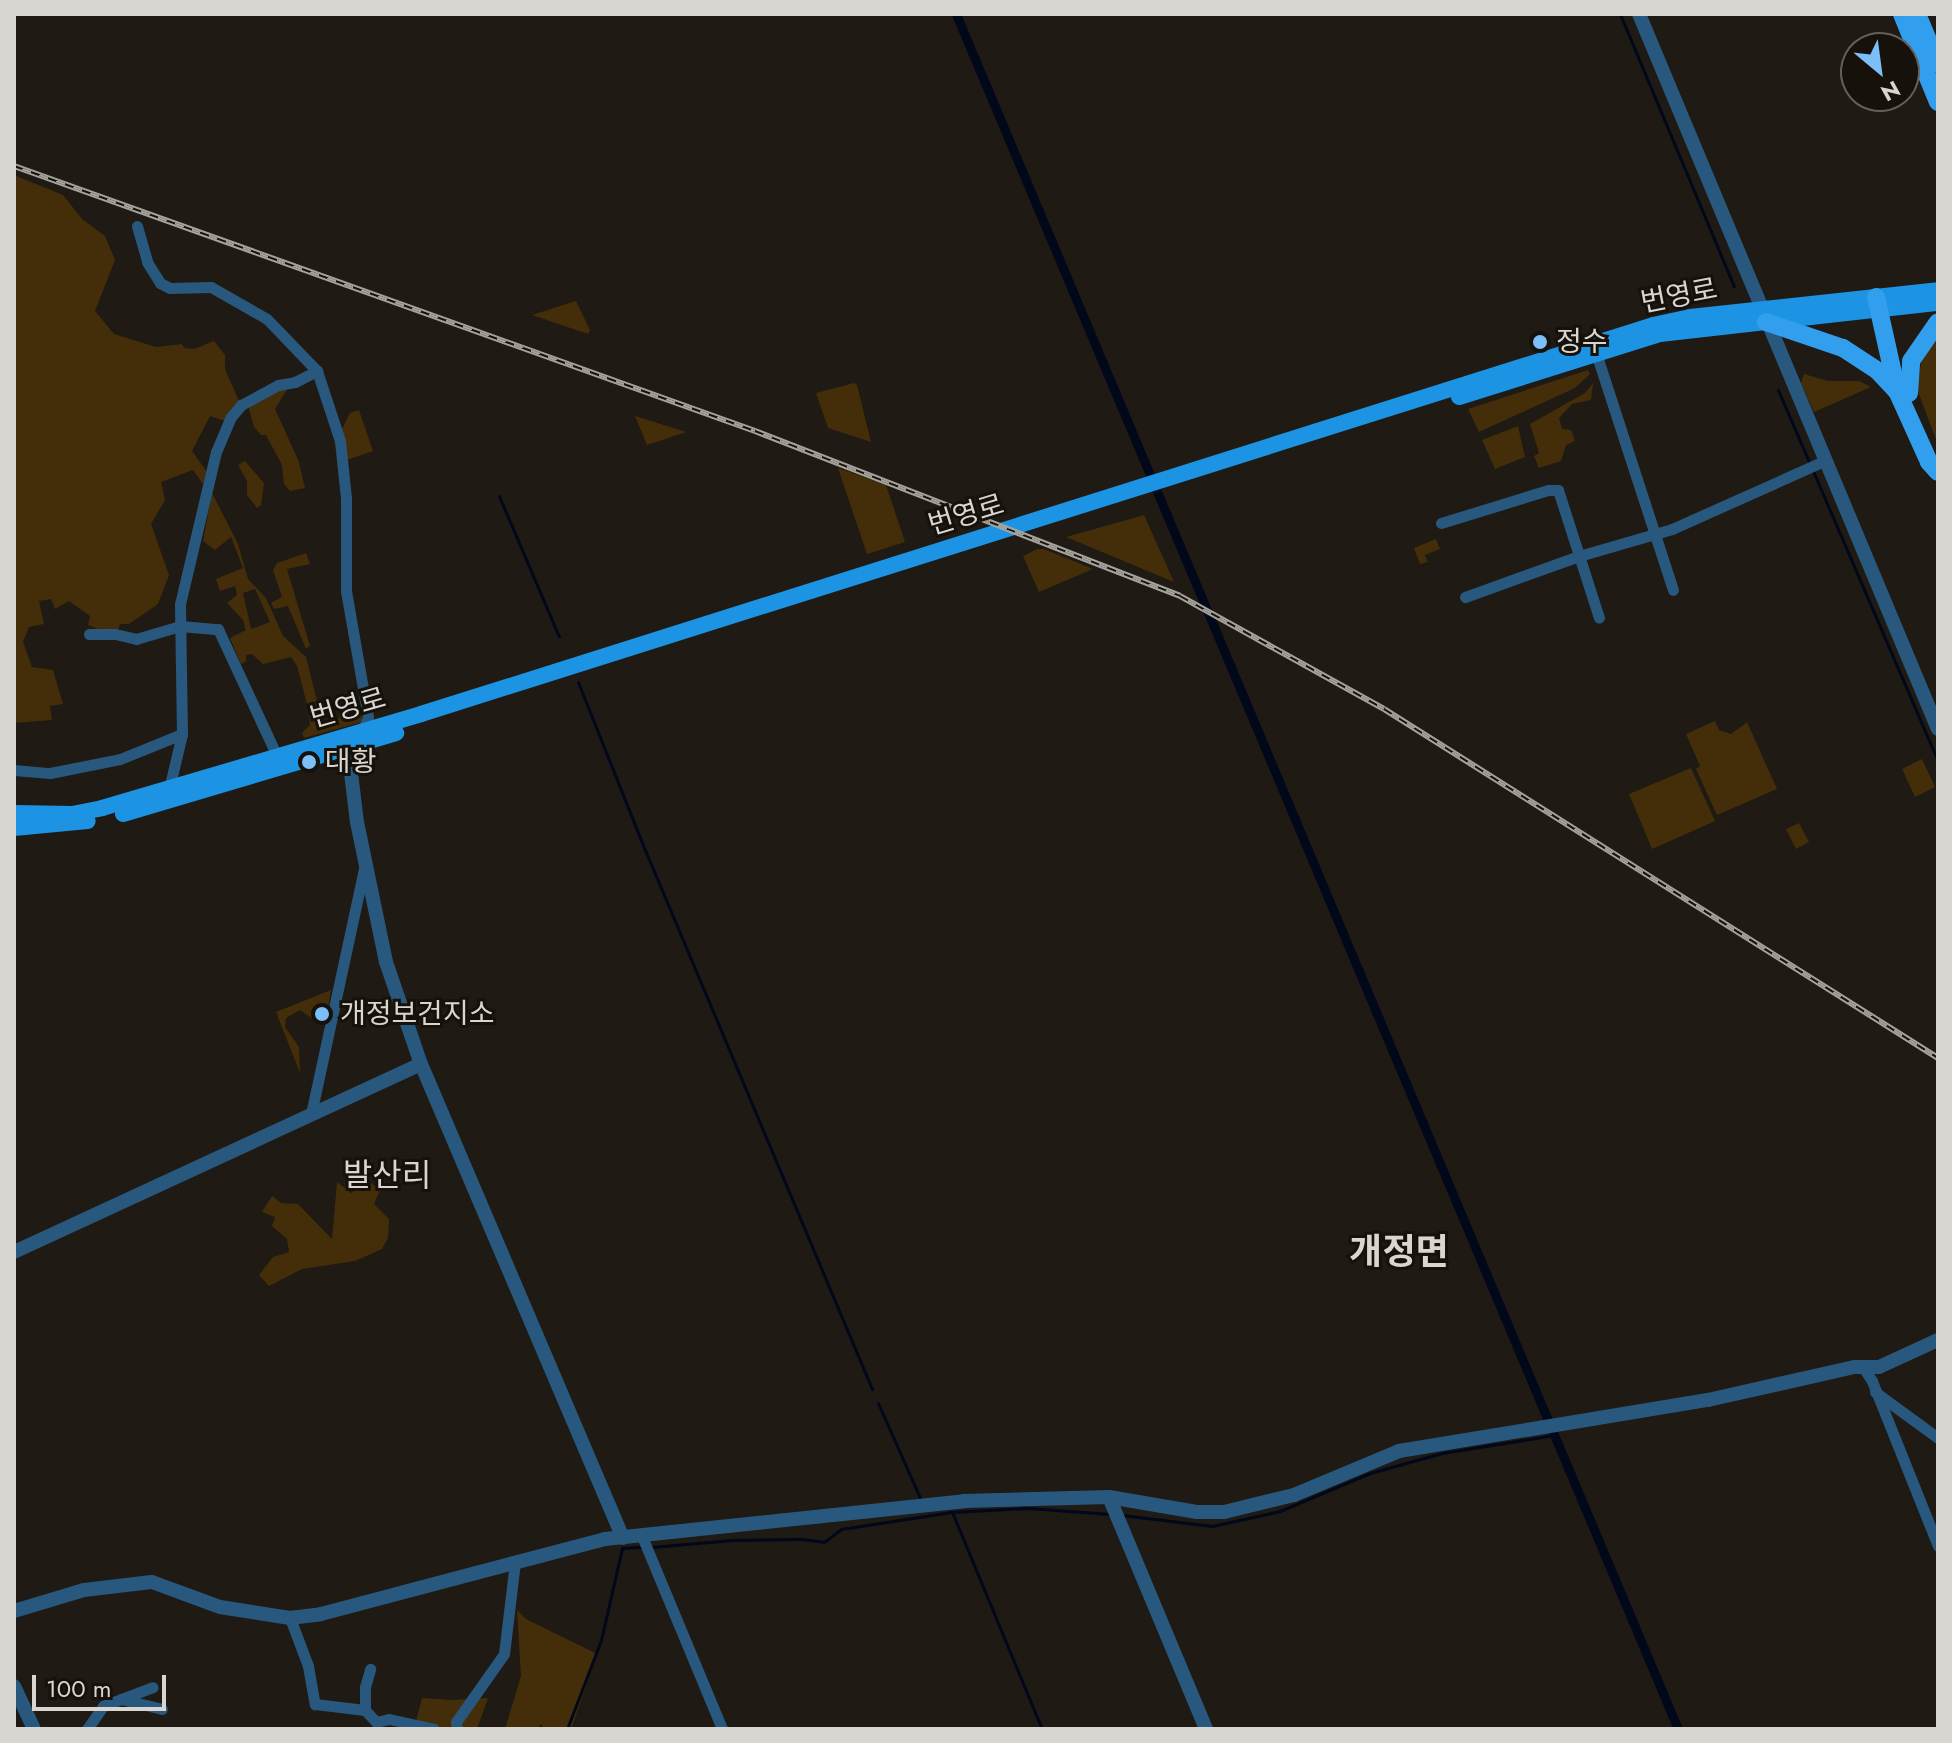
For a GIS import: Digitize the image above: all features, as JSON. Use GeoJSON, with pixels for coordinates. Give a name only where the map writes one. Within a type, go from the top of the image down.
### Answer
{"type":"FeatureCollection","features":[{"type":"Feature","properties":{"kind":"highway"},"geometry":{"type":"LineString","coordinates":[[1902,14],[1938,102]]}},
{"type":"Feature","properties":{"kind":"highway"},"geometry":{"type":"LineString","coordinates":[[1917,14],[1938,64]]}},
{"type":"Feature","properties":{"kind":"highway"},"geometry":{"type":"LineString","coordinates":[[1878,302],[1889,354],[1929,462],[1938,472]]}},
{"type":"Feature","properties":{"kind":"highway"},"geometry":{"type":"LineString","coordinates":[[1763,316],[1843,348],[1878,371],[1903,392],[1938,457]]}},
{"type":"Feature","properties":{"kind":"highway"},"geometry":{"type":"LineString","coordinates":[[1903,392],[1911,361],[1938,322]]}},
{"type":"Feature","properties":{"kind":"main road","name":"번영로"},"geometry":{"type":"LineString","coordinates":[[14,813],[72,814],[169,789],[1660,334],[1763,316],[1878,302],[1938,290]]}},
{"type":"Feature","properties":{"kind":"main road","name":"번영로"},"geometry":{"type":"LineString","coordinates":[[1878,302],[1938,303]]}},
{"type":"Feature","properties":{"kind":"main road","name":"번영로"},"geometry":{"type":"LineString","coordinates":[[1171,483],[1595,341],[1690,317],[1763,316]]}},
{"type":"Feature","properties":{"kind":"main road","name":"번영로"},"geometry":{"type":"LineString","coordinates":[[14,828],[62,826],[107,818],[348,748],[1148,490]]}},
{"type":"Feature","properties":{"kind":"street"},"geometry":{"type":"LineString","coordinates":[[1639,14],[1822,462],[1938,729]]}},
{"type":"Feature","properties":{"kind":"street"},"geometry":{"type":"LineString","coordinates":[[137,226],[147,262],[160,283],[170,288],[211,287],[267,319],[317,371],[340,441],[346,498],[346,591],[368,717],[362,731],[348,748],[357,822],[386,962],[421,1064],[623,1538]]}},
{"type":"Feature","properties":{"kind":"street"},"geometry":{"type":"LineString","coordinates":[[1596,353],[1673,590]]}},
{"type":"Feature","properties":{"kind":"street"},"geometry":{"type":"LineString","coordinates":[[169,789],[182,734],[180,604],[216,452],[231,417],[241,405],[278,385],[295,382],[317,371]]}},
{"type":"Feature","properties":{"kind":"street"},"geometry":{"type":"LineString","coordinates":[[1465,597],[1579,556],[1672,529],[1822,462]]}},
{"type":"Feature","properties":{"kind":"street"},"geometry":{"type":"LineString","coordinates":[[1441,523],[1548,490],[1558,490],[1599,618]]}},
{"type":"Feature","properties":{"kind":"street"},"geometry":{"type":"LineString","coordinates":[[89,634],[115,634],[136,639],[180,626],[218,629],[277,756]]}},
{"type":"Feature","properties":{"kind":"street"},"geometry":{"type":"LineString","coordinates":[[14,770],[50,773],[120,759],[182,734]]}},
{"type":"Feature","properties":{"kind":"street"},"geometry":{"type":"LineString","coordinates":[[311,1114],[366,858]]}},
{"type":"Feature","properties":{"kind":"street"},"geometry":{"type":"LineString","coordinates":[[14,1252],[421,1064]]}},
{"type":"Feature","properties":{"kind":"street"},"geometry":{"type":"LineString","coordinates":[[14,1611],[84,1590],[152,1582],[220,1607],[290,1618],[321,1614],[515,1562],[623,1538],[644,1543],[964,1501],[1111,1502],[1197,1512],[1247,1508],[1294,1495],[1399,1451],[1708,1400],[1862,1366],[1879,1367],[1938,1340]]}},
{"type":"Feature","properties":{"kind":"street"},"geometry":{"type":"LineString","coordinates":[[1862,1366],[1938,1546]]}},
{"type":"Feature","properties":{"kind":"street"},"geometry":{"type":"LineString","coordinates":[[1875,1392],[1938,1438]]}},
{"type":"Feature","properties":{"kind":"street"},"geometry":{"type":"LineString","coordinates":[[1111,1502],[1206,1729]]}},
{"type":"Feature","properties":{"kind":"street"},"geometry":{"type":"LineString","coordinates":[[644,1543],[722,1729]]}},
{"type":"Feature","properties":{"kind":"street"},"geometry":{"type":"LineString","coordinates":[[457,1729],[456,1722],[504,1654],[515,1562]]}},
{"type":"Feature","properties":{"kind":"street"},"geometry":{"type":"LineString","coordinates":[[290,1618],[308,1666],[315,1704],[365,1710],[376,1722],[389,1719],[434,1729]]}},
{"type":"Feature","properties":{"kind":"street"},"geometry":{"type":"LineString","coordinates":[[365,1710],[365,1687],[370,1669]]}},
{"type":"Feature","properties":{"kind":"street"},"geometry":{"type":"LineString","coordinates":[[14,1686],[34,1729]]}},
{"type":"Feature","properties":{"kind":"street"},"geometry":{"type":"LineString","coordinates":[[87,1729],[103,1706],[153,1687]]}},
{"type":"Feature","properties":{"kind":"street"},"geometry":{"type":"LineString","coordinates":[[121,1699],[162,1709]]}},
{"type":"Feature","properties":{"kind":"shaded area"},"geometry":{"type":"Polygon","coordinates":[[[14,175],[63,195],[82,219],[105,236],[115,260],[95,311],[114,334],[156,347],[182,344],[184,348],[194,349],[214,341],[225,355],[225,369],[239,401],[225,421],[210,416],[192,451],[207,472],[203,484],[193,470],[161,482],[165,500],[151,524],[169,575],[158,604],[129,624],[120,624],[118,630],[100,630],[88,625],[90,616],[69,601],[55,609],[51,599],[39,601],[44,624],[29,627],[23,642],[32,667],[53,670],[63,704],[50,706],[52,720],[14,723],[14,175]]]}},
{"type":"Feature","properties":{"kind":"shaded area"},"geometry":{"type":"Polygon","coordinates":[[[576,301],[590,330],[588,334],[532,315],[576,301]]]}},
{"type":"Feature","properties":{"kind":"shaded area"},"geometry":{"type":"Polygon","coordinates":[[[1938,340],[1938,445],[1917,389],[1922,357],[1938,340]]]}},
{"type":"Feature","properties":{"kind":"shaded area"},"geometry":{"type":"Polygon","coordinates":[[[1588,370],[1590,374],[1575,388],[1479,432],[1468,409],[1588,370]]]}},
{"type":"Feature","properties":{"kind":"shaded area"},"geometry":{"type":"Polygon","coordinates":[[[1804,374],[1828,381],[1859,381],[1871,387],[1814,412],[1801,383],[1804,374]]]}},
{"type":"Feature","properties":{"kind":"shaded area"},"geometry":{"type":"Polygon","coordinates":[[[854,383],[871,442],[828,428],[816,393],[854,383]]]}},
{"type":"Feature","properties":{"kind":"shaded area"},"geometry":{"type":"Polygon","coordinates":[[[1593,383],[1591,400],[1572,404],[1559,418],[1562,429],[1571,430],[1575,441],[1566,445],[1561,461],[1539,468],[1534,456],[1539,453],[1530,424],[1585,393],[1593,383]]]}},
{"type":"Feature","properties":{"kind":"shaded area"},"geometry":{"type":"Polygon","coordinates":[[[288,388],[275,409],[299,462],[305,488],[290,491],[284,484],[282,465],[266,435],[261,435],[254,427],[248,406],[275,390],[288,388]]]}},
{"type":"Feature","properties":{"kind":"shaded area"},"geometry":{"type":"Polygon","coordinates":[[[359,410],[373,451],[347,460],[341,431],[350,413],[359,410]]]}},
{"type":"Feature","properties":{"kind":"shaded area"},"geometry":{"type":"Polygon","coordinates":[[[635,416],[686,432],[647,445],[635,416]]]}},
{"type":"Feature","properties":{"kind":"shaded area"},"geometry":{"type":"Polygon","coordinates":[[[1518,426],[1525,457],[1495,469],[1482,440],[1518,426]]]}},
{"type":"Feature","properties":{"kind":"shaded area"},"geometry":{"type":"Polygon","coordinates":[[[245,461],[264,483],[261,505],[257,508],[247,495],[247,481],[238,465],[245,461]]]}},
{"type":"Feature","properties":{"kind":"shaded area"},"geometry":{"type":"Polygon","coordinates":[[[838,468],[886,485],[905,542],[867,554],[838,468]]]}},
{"type":"Feature","properties":{"kind":"shaded area"},"geometry":{"type":"Polygon","coordinates":[[[212,493],[238,544],[248,579],[266,598],[283,636],[306,657],[323,725],[338,722],[339,713],[362,708],[362,722],[304,738],[302,733],[310,725],[309,712],[297,666],[291,657],[263,664],[252,654],[246,655],[246,661],[241,664],[230,638],[246,630],[243,620],[227,603],[237,595],[235,586],[220,591],[216,579],[243,568],[231,537],[215,550],[203,541],[212,493]],[[255,589],[243,593],[251,629],[270,622],[255,589]]]}},
{"type":"Feature","properties":{"kind":"shaded area"},"geometry":{"type":"Polygon","coordinates":[[[1144,515],[1174,582],[1066,537],[1144,515]]]}},
{"type":"Feature","properties":{"kind":"shaded area"},"geometry":{"type":"Polygon","coordinates":[[[1436,539],[1440,549],[1425,555],[1428,562],[1420,564],[1414,548],[1436,539]]]}},
{"type":"Feature","properties":{"kind":"shaded area"},"geometry":{"type":"Polygon","coordinates":[[[1037,549],[1093,569],[1039,592],[1023,556],[1037,549]]]}},
{"type":"Feature","properties":{"kind":"shaded area"},"geometry":{"type":"Polygon","coordinates":[[[306,553],[310,564],[287,569],[310,646],[306,649],[288,606],[274,609],[271,603],[282,597],[273,570],[277,563],[306,553]]]}},
{"type":"Feature","properties":{"kind":"shaded area"},"geometry":{"type":"Polygon","coordinates":[[[1715,721],[1719,730],[1731,734],[1747,722],[1777,789],[1717,815],[1696,769],[1700,766],[1686,734],[1715,721]]]}},
{"type":"Feature","properties":{"kind":"shaded area"},"geometry":{"type":"Polygon","coordinates":[[[1922,759],[1935,787],[1915,797],[1902,769],[1922,759]]]}},
{"type":"Feature","properties":{"kind":"shaded area"},"geometry":{"type":"Polygon","coordinates":[[[1691,768],[1715,821],[1652,849],[1629,794],[1691,768]]]}},
{"type":"Feature","properties":{"kind":"shaded area"},"geometry":{"type":"Polygon","coordinates":[[[1799,823],[1809,842],[1796,849],[1786,829],[1799,823]]]}},
{"type":"Feature","properties":{"kind":"shaded area"},"geometry":{"type":"Polygon","coordinates":[[[331,990],[326,1020],[313,1019],[300,1010],[286,1018],[285,1027],[299,1047],[300,1073],[276,1012],[331,990]]]}},
{"type":"Feature","properties":{"kind":"shaded area"},"geometry":{"type":"Polygon","coordinates":[[[368,1181],[380,1190],[374,1204],[389,1219],[388,1238],[382,1249],[355,1261],[302,1269],[269,1286],[259,1275],[273,1257],[289,1252],[287,1239],[272,1226],[275,1217],[262,1212],[272,1196],[281,1203],[298,1204],[332,1239],[337,1182],[351,1193],[368,1181]]]}},
{"type":"Feature","properties":{"kind":"shaded area"},"geometry":{"type":"Polygon","coordinates":[[[517,1610],[526,1619],[597,1654],[571,1729],[542,1729],[542,1724],[536,1729],[505,1729],[521,1676],[517,1610]]]}},
{"type":"Feature","properties":{"kind":"shaded area"},"geometry":{"type":"Polygon","coordinates":[[[422,1698],[488,1698],[477,1729],[414,1729],[422,1698]]]}},
{"type":"Feature","properties":{"kind":"waterway"},"geometry":{"type":"LineString","coordinates":[[956,14],[1678,1729]]}},
{"type":"Feature","properties":{"kind":"waterway"},"geometry":{"type":"LineString","coordinates":[[1620,14],[1734,286]]}},
{"type":"Feature","properties":{"kind":"waterway"},"geometry":{"type":"LineString","coordinates":[[1778,390],[1810,464]]}},
{"type":"Feature","properties":{"kind":"waterway"},"geometry":{"type":"LineString","coordinates":[[1813,471],[1938,761]]}},
{"type":"Feature","properties":{"kind":"waterway"},"geometry":{"type":"LineString","coordinates":[[499,496],[559,637]]}},
{"type":"Feature","properties":{"kind":"waterway"},"geometry":{"type":"LineString","coordinates":[[578,682],[645,850],[872,1389]]}},
{"type":"Feature","properties":{"kind":"waterway"},"geometry":{"type":"LineString","coordinates":[[878,1403],[920,1498]]}},
{"type":"Feature","properties":{"kind":"waterway"},"geometry":{"type":"LineString","coordinates":[[1122,1515],[1212,1526],[1280,1511],[1370,1473],[1442,1453],[1555,1435]]}},
{"type":"Feature","properties":{"kind":"waterway"},"geometry":{"type":"LineString","coordinates":[[652,1547],[732,1540],[801,1539],[824,1542],[841,1529],[952,1512],[1028,1508],[1110,1514]]}},
{"type":"Feature","properties":{"kind":"waterway"},"geometry":{"type":"LineString","coordinates":[[952,1512],[1042,1729]]}},
{"type":"Feature","properties":{"kind":"waterway"},"geometry":{"type":"LineString","coordinates":[[567,1729],[601,1640],[622,1548],[644,1547]]}},
{"type":"Feature","properties":{"kind":"railway"},"geometry":{"type":"LineString","coordinates":[[14,166],[755,431],[1180,596],[1384,709],[1938,1058]]}},
{"type":"Feature","properties":{"kind":"place","name":"정수"},"geometry":{"type":"Point","coordinates":[1540,342]}},
{"type":"Feature","properties":{"kind":"place","name":"대황"},"geometry":{"type":"Point","coordinates":[309,762]}},
{"type":"Feature","properties":{"kind":"place","name":"개정보건지소"},"geometry":{"type":"Point","coordinates":[322,1014]}},
{"type":"Feature","properties":{"kind":"district","name":"발산리"},"geometry":{"type":"Point","coordinates":[387,1175]}},
{"type":"Feature","properties":{"kind":"district","name":"개정면"},"geometry":{"type":"Point","coordinates":[1399,1252]}}]}
